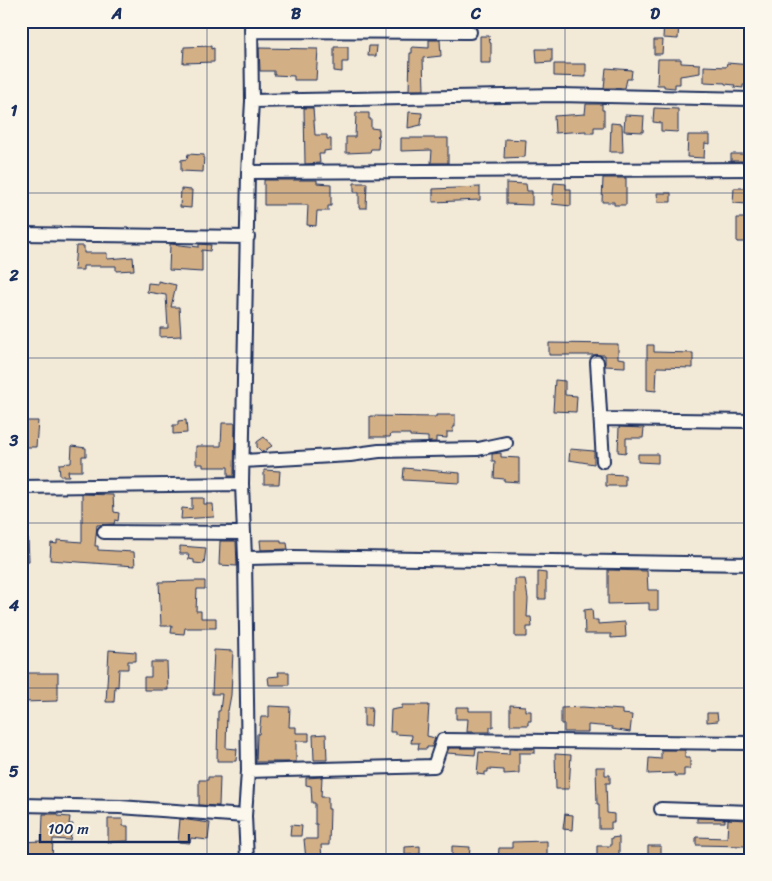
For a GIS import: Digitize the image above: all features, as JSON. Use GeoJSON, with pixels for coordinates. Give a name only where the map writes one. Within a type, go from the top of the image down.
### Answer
{"type":"FeatureCollection","features":[{"type":"Feature","properties":{"kind":"street"},"geometry":{"type":"LineString","coordinates":[[247,860],[248,772],[242,461],[248,172],[252,101],[251,26],[470,32]]}},
{"type":"Feature","properties":{"kind":"street"},"geometry":{"type":"LineString","coordinates":[[252,101],[558,96],[751,99]]}},
{"type":"Feature","properties":{"kind":"street"},"geometry":{"type":"LineString","coordinates":[[248,172],[751,169]]}},
{"type":"Feature","properties":{"kind":"street"},"geometry":{"type":"LineString","coordinates":[[21,234],[248,237]]}},
{"type":"Feature","properties":{"kind":"street"},"geometry":{"type":"LineString","coordinates":[[598,362],[603,460]]}},
{"type":"Feature","properties":{"kind":"street"},"geometry":{"type":"LineString","coordinates":[[602,419],[751,421]]}},
{"type":"Feature","properties":{"kind":"street"},"geometry":{"type":"LineString","coordinates":[[242,461],[389,451],[478,449],[506,443]]}},
{"type":"Feature","properties":{"kind":"street"},"geometry":{"type":"LineString","coordinates":[[21,487],[242,484]]}},
{"type":"Feature","properties":{"kind":"street"},"geometry":{"type":"LineString","coordinates":[[104,532],[243,533]]}},
{"type":"Feature","properties":{"kind":"street"},"geometry":{"type":"LineString","coordinates":[[245,558],[293,557],[751,564]]}},
{"type":"Feature","properties":{"kind":"street"},"geometry":{"type":"LineString","coordinates":[[248,772],[434,766],[443,740],[751,743]]}},
{"type":"Feature","properties":{"kind":"street"},"geometry":{"type":"LineString","coordinates":[[21,805],[120,807],[246,816]]}},
{"type":"Feature","properties":{"kind":"street"},"geometry":{"type":"LineString","coordinates":[[662,809],[751,812]]}},
{"type":"Feature","properties":{"kind":"building"},"geometry":{"type":"Polygon","coordinates":[[[664,21],[679,22],[678,39],[663,38],[664,21]]]}},
{"type":"Feature","properties":{"kind":"building"},"geometry":{"type":"Polygon","coordinates":[[[480,36],[489,36],[491,63],[480,63],[480,36]]]}},
{"type":"Feature","properties":{"kind":"building"},"geometry":{"type":"Polygon","coordinates":[[[429,40],[440,40],[441,56],[423,58],[424,90],[409,90],[410,53],[412,53],[412,47],[429,48],[429,40]]]}},
{"type":"Feature","properties":{"kind":"building"},"geometry":{"type":"Polygon","coordinates":[[[654,40],[663,40],[662,54],[654,54],[654,40]]]}},
{"type":"Feature","properties":{"kind":"building"},"geometry":{"type":"Polygon","coordinates":[[[211,46],[211,49],[214,48],[214,62],[183,63],[184,47],[211,46]]]}},
{"type":"Feature","properties":{"kind":"building"},"geometry":{"type":"Polygon","coordinates":[[[369,46],[377,46],[376,56],[368,56],[369,46]]]}},
{"type":"Feature","properties":{"kind":"building"},"geometry":{"type":"Polygon","coordinates":[[[334,47],[348,47],[348,62],[342,62],[342,72],[334,71],[334,47]]]}},
{"type":"Feature","properties":{"kind":"building"},"geometry":{"type":"Polygon","coordinates":[[[259,48],[318,49],[316,80],[294,80],[294,76],[274,75],[274,71],[260,71],[259,48]]]}},
{"type":"Feature","properties":{"kind":"building"},"geometry":{"type":"Polygon","coordinates":[[[536,49],[552,49],[552,62],[537,63],[536,49]]]}},
{"type":"Feature","properties":{"kind":"building"},"geometry":{"type":"Polygon","coordinates":[[[658,59],[681,59],[681,63],[700,64],[700,73],[680,76],[680,84],[675,84],[675,88],[657,85],[658,59]]]}},
{"type":"Feature","properties":{"kind":"building"},"geometry":{"type":"Polygon","coordinates":[[[727,63],[751,65],[751,85],[743,85],[743,88],[725,83],[704,82],[704,66],[726,67],[727,63]]]}},
{"type":"Feature","properties":{"kind":"building"},"geometry":{"type":"Polygon","coordinates":[[[554,64],[586,64],[586,77],[554,76],[554,64]]]}},
{"type":"Feature","properties":{"kind":"building"},"geometry":{"type":"Polygon","coordinates":[[[606,68],[632,70],[631,79],[627,79],[625,88],[604,88],[606,68]]]}},
{"type":"Feature","properties":{"kind":"building"},"geometry":{"type":"Polygon","coordinates":[[[586,104],[602,104],[604,127],[594,127],[594,133],[586,133],[586,131],[555,133],[554,116],[585,114],[586,104]]]}},
{"type":"Feature","properties":{"kind":"building"},"geometry":{"type":"Polygon","coordinates":[[[304,108],[313,108],[315,135],[327,135],[327,139],[331,139],[331,150],[324,151],[324,154],[319,154],[320,163],[305,164],[304,108]]]}},
{"type":"Feature","properties":{"kind":"building"},"geometry":{"type":"Polygon","coordinates":[[[654,108],[678,109],[678,132],[661,131],[661,123],[653,122],[654,108]]]}},
{"type":"Feature","properties":{"kind":"building"},"geometry":{"type":"Polygon","coordinates":[[[409,112],[422,113],[421,125],[408,128],[409,112]]]}},
{"type":"Feature","properties":{"kind":"building"},"geometry":{"type":"Polygon","coordinates":[[[356,113],[369,113],[371,128],[379,129],[379,135],[377,136],[379,138],[378,149],[371,149],[370,152],[346,153],[346,137],[355,137],[356,113]]]}},
{"type":"Feature","properties":{"kind":"building"},"geometry":{"type":"Polygon","coordinates":[[[625,115],[644,116],[643,132],[624,131],[625,115]]]}},
{"type":"Feature","properties":{"kind":"building"},"geometry":{"type":"Polygon","coordinates":[[[611,123],[622,124],[623,152],[610,152],[611,123]]]}},
{"type":"Feature","properties":{"kind":"building"},"geometry":{"type":"Polygon","coordinates":[[[688,135],[710,135],[710,144],[705,143],[704,158],[687,157],[688,135]]]}},
{"type":"Feature","properties":{"kind":"building"},"geometry":{"type":"Polygon","coordinates":[[[401,138],[448,138],[448,163],[431,163],[432,150],[401,151],[401,138]]]}},
{"type":"Feature","properties":{"kind":"building"},"geometry":{"type":"Polygon","coordinates":[[[505,139],[526,140],[525,157],[504,158],[505,139]]]}},
{"type":"Feature","properties":{"kind":"building"},"geometry":{"type":"Polygon","coordinates":[[[188,154],[204,155],[203,172],[181,171],[181,160],[187,159],[188,154]]]}},
{"type":"Feature","properties":{"kind":"building"},"geometry":{"type":"Polygon","coordinates":[[[731,154],[751,154],[751,161],[731,161],[731,154]]]}},
{"type":"Feature","properties":{"kind":"building"},"geometry":{"type":"Polygon","coordinates":[[[603,178],[626,178],[626,205],[602,202],[603,178]]]}},
{"type":"Feature","properties":{"kind":"building"},"geometry":{"type":"Polygon","coordinates":[[[264,180],[317,180],[317,183],[331,184],[331,206],[328,206],[328,211],[317,211],[316,226],[307,225],[308,205],[264,205],[264,180]]]}},
{"type":"Feature","properties":{"kind":"building"},"geometry":{"type":"Polygon","coordinates":[[[354,183],[367,183],[366,208],[359,208],[359,192],[354,192],[354,183]]]}},
{"type":"Feature","properties":{"kind":"building"},"geometry":{"type":"Polygon","coordinates":[[[506,183],[526,184],[527,191],[532,191],[532,205],[506,204],[506,183]]]}},
{"type":"Feature","properties":{"kind":"building"},"geometry":{"type":"Polygon","coordinates":[[[554,183],[566,184],[566,189],[571,189],[571,206],[552,204],[554,183]]]}},
{"type":"Feature","properties":{"kind":"building"},"geometry":{"type":"Polygon","coordinates":[[[480,187],[480,200],[433,202],[433,189],[480,187]]]}},
{"type":"Feature","properties":{"kind":"building"},"geometry":{"type":"Polygon","coordinates":[[[734,188],[748,188],[747,204],[733,203],[734,188]]]}},
{"type":"Feature","properties":{"kind":"building"},"geometry":{"type":"Polygon","coordinates":[[[181,189],[192,190],[191,208],[180,207],[181,189]]]}},
{"type":"Feature","properties":{"kind":"building"},"geometry":{"type":"Polygon","coordinates":[[[657,193],[671,193],[671,202],[658,202],[657,193]]]}},
{"type":"Feature","properties":{"kind":"building"},"geometry":{"type":"Polygon","coordinates":[[[737,218],[751,218],[751,242],[737,242],[737,218]]]}},
{"type":"Feature","properties":{"kind":"building"},"geometry":{"type":"Polygon","coordinates":[[[170,244],[199,247],[199,244],[211,245],[210,251],[202,250],[202,272],[169,270],[170,244]]]}},
{"type":"Feature","properties":{"kind":"building"},"geometry":{"type":"Polygon","coordinates":[[[76,246],[84,246],[84,253],[107,253],[107,259],[133,257],[134,270],[116,271],[116,266],[83,266],[83,270],[74,270],[76,246]]]}},
{"type":"Feature","properties":{"kind":"building"},"geometry":{"type":"Polygon","coordinates":[[[158,281],[176,285],[171,307],[179,307],[181,336],[160,337],[160,328],[168,328],[166,295],[147,292],[148,283],[158,284],[158,281]]]}},
{"type":"Feature","properties":{"kind":"building"},"geometry":{"type":"Polygon","coordinates":[[[549,343],[618,344],[618,358],[625,359],[625,367],[605,366],[605,355],[549,355],[549,343]]]}},
{"type":"Feature","properties":{"kind":"building"},"geometry":{"type":"Polygon","coordinates":[[[647,345],[654,345],[654,352],[693,353],[693,368],[657,367],[656,391],[647,390],[647,345]]]}},
{"type":"Feature","properties":{"kind":"building"},"geometry":{"type":"Polygon","coordinates":[[[555,380],[565,381],[565,395],[577,396],[576,412],[553,411],[555,380]]]}},
{"type":"Feature","properties":{"kind":"building"},"geometry":{"type":"Polygon","coordinates":[[[436,415],[455,415],[455,427],[453,427],[453,432],[447,432],[447,438],[436,437],[436,442],[428,442],[428,437],[410,436],[410,434],[370,437],[370,416],[436,417],[436,415]]]}},
{"type":"Feature","properties":{"kind":"building"},"geometry":{"type":"Polygon","coordinates":[[[186,420],[187,433],[173,434],[173,425],[178,425],[178,421],[186,420]]]}},
{"type":"Feature","properties":{"kind":"building"},"geometry":{"type":"Polygon","coordinates":[[[21,421],[38,421],[36,447],[21,447],[21,421]]]}},
{"type":"Feature","properties":{"kind":"building"},"geometry":{"type":"Polygon","coordinates":[[[222,423],[235,423],[234,476],[228,476],[228,467],[203,467],[203,464],[196,464],[196,446],[221,446],[222,423]]]}},
{"type":"Feature","properties":{"kind":"building"},"geometry":{"type":"Polygon","coordinates":[[[619,427],[644,428],[643,438],[626,438],[626,453],[618,452],[619,427]]]}},
{"type":"Feature","properties":{"kind":"building"},"geometry":{"type":"Polygon","coordinates":[[[264,437],[272,446],[262,452],[257,447],[257,442],[264,437]]]}},
{"type":"Feature","properties":{"kind":"building"},"geometry":{"type":"Polygon","coordinates":[[[72,446],[86,448],[86,456],[82,456],[82,471],[68,471],[69,476],[60,476],[59,464],[71,463],[72,446]]]}},
{"type":"Feature","properties":{"kind":"building"},"geometry":{"type":"Polygon","coordinates":[[[570,449],[594,451],[594,464],[569,460],[570,449]]]}},
{"type":"Feature","properties":{"kind":"building"},"geometry":{"type":"Polygon","coordinates":[[[501,453],[501,457],[519,458],[519,482],[494,478],[495,461],[492,461],[492,454],[501,453]]]}},
{"type":"Feature","properties":{"kind":"building"},"geometry":{"type":"Polygon","coordinates":[[[638,454],[658,454],[658,463],[638,462],[638,454]]]}},
{"type":"Feature","properties":{"kind":"building"},"geometry":{"type":"Polygon","coordinates":[[[404,468],[460,473],[460,483],[403,480],[404,468]]]}},
{"type":"Feature","properties":{"kind":"building"},"geometry":{"type":"Polygon","coordinates":[[[264,470],[280,471],[279,484],[264,484],[264,470]]]}},
{"type":"Feature","properties":{"kind":"building"},"geometry":{"type":"Polygon","coordinates":[[[606,474],[625,475],[625,486],[606,486],[606,474]]]}},
{"type":"Feature","properties":{"kind":"building"},"geometry":{"type":"Polygon","coordinates":[[[82,494],[113,495],[114,512],[119,513],[118,521],[115,520],[114,524],[97,525],[95,546],[98,546],[98,550],[134,552],[135,566],[50,560],[51,543],[57,544],[57,540],[82,542],[82,494]]]}},
{"type":"Feature","properties":{"kind":"building"},"geometry":{"type":"Polygon","coordinates":[[[192,498],[204,498],[204,504],[213,504],[214,517],[181,519],[182,508],[192,509],[192,498]]]}},
{"type":"Feature","properties":{"kind":"building"},"geometry":{"type":"Polygon","coordinates":[[[21,538],[28,538],[29,561],[21,562],[21,538]]]}},
{"type":"Feature","properties":{"kind":"building"},"geometry":{"type":"Polygon","coordinates":[[[260,540],[281,540],[281,543],[287,543],[288,549],[261,550],[260,540]]]}},
{"type":"Feature","properties":{"kind":"building"},"geometry":{"type":"Polygon","coordinates":[[[220,541],[236,541],[237,566],[219,565],[220,541]]]}},
{"type":"Feature","properties":{"kind":"building"},"geometry":{"type":"Polygon","coordinates":[[[180,546],[206,548],[204,564],[194,563],[194,560],[188,559],[189,554],[180,554],[180,546]]]}},
{"type":"Feature","properties":{"kind":"building"},"geometry":{"type":"Polygon","coordinates":[[[608,570],[647,571],[648,590],[658,590],[658,610],[649,610],[649,603],[608,604],[608,570]]]}},
{"type":"Feature","properties":{"kind":"building"},"geometry":{"type":"Polygon","coordinates":[[[538,572],[546,573],[546,599],[538,599],[538,572]]]}},
{"type":"Feature","properties":{"kind":"building"},"geometry":{"type":"Polygon","coordinates":[[[515,579],[525,579],[528,599],[527,617],[531,617],[532,627],[527,627],[527,637],[515,637],[515,579]]]}},
{"type":"Feature","properties":{"kind":"building"},"geometry":{"type":"Polygon","coordinates":[[[205,581],[205,589],[197,589],[196,611],[201,611],[201,618],[216,618],[216,628],[185,628],[184,634],[171,633],[172,626],[161,626],[159,582],[205,581]]]}},
{"type":"Feature","properties":{"kind":"building"},"geometry":{"type":"Polygon","coordinates":[[[592,609],[593,620],[598,620],[598,624],[625,622],[626,637],[611,638],[611,634],[585,634],[584,610],[592,609]]]}},
{"type":"Feature","properties":{"kind":"building"},"geometry":{"type":"Polygon","coordinates":[[[109,650],[136,652],[136,661],[128,661],[128,669],[119,669],[118,687],[115,686],[114,702],[106,702],[109,650]]]}},
{"type":"Feature","properties":{"kind":"building"},"geometry":{"type":"Polygon","coordinates":[[[214,650],[233,651],[231,695],[227,711],[226,748],[237,749],[236,761],[217,761],[218,711],[220,711],[222,694],[212,694],[214,650]]]}},
{"type":"Feature","properties":{"kind":"building"},"geometry":{"type":"Polygon","coordinates":[[[151,662],[167,662],[168,690],[144,690],[144,677],[151,677],[151,662]]]}},
{"type":"Feature","properties":{"kind":"building"},"geometry":{"type":"Polygon","coordinates":[[[278,672],[289,672],[289,685],[269,685],[268,677],[279,676],[278,672]]]}},
{"type":"Feature","properties":{"kind":"building"},"geometry":{"type":"Polygon","coordinates":[[[21,673],[58,673],[58,701],[21,702],[21,673]]]}},
{"type":"Feature","properties":{"kind":"building"},"geometry":{"type":"Polygon","coordinates":[[[402,705],[429,705],[427,736],[435,738],[432,747],[418,749],[419,743],[411,743],[412,735],[390,732],[391,710],[402,708],[402,705]]]}},
{"type":"Feature","properties":{"kind":"building"},"geometry":{"type":"Polygon","coordinates":[[[510,705],[525,706],[525,711],[531,711],[531,721],[528,721],[528,725],[510,725],[510,705]]]}},
{"type":"Feature","properties":{"kind":"building"},"geometry":{"type":"Polygon","coordinates":[[[269,706],[290,707],[289,727],[296,727],[296,733],[309,733],[309,741],[296,741],[296,762],[256,762],[257,734],[259,734],[261,717],[269,717],[269,706]]]}},
{"type":"Feature","properties":{"kind":"building"},"geometry":{"type":"Polygon","coordinates":[[[364,707],[372,707],[371,726],[364,726],[364,707]]]}},
{"type":"Feature","properties":{"kind":"building"},"geometry":{"type":"Polygon","coordinates":[[[456,707],[469,707],[469,711],[493,711],[493,727],[490,727],[490,732],[467,732],[468,719],[456,719],[456,707]]]}},
{"type":"Feature","properties":{"kind":"building"},"geometry":{"type":"Polygon","coordinates":[[[583,707],[622,710],[622,714],[632,715],[630,732],[612,729],[612,727],[588,725],[588,732],[564,732],[564,724],[561,724],[561,708],[583,707]]]}},
{"type":"Feature","properties":{"kind":"building"},"geometry":{"type":"Polygon","coordinates":[[[707,713],[717,713],[718,721],[707,722],[707,713]]]}},
{"type":"Feature","properties":{"kind":"building"},"geometry":{"type":"Polygon","coordinates":[[[326,734],[327,760],[314,760],[313,735],[326,734]]]}},
{"type":"Feature","properties":{"kind":"building"},"geometry":{"type":"Polygon","coordinates":[[[449,748],[476,748],[475,755],[447,753],[449,748]]]}},
{"type":"Feature","properties":{"kind":"building"},"geometry":{"type":"Polygon","coordinates":[[[509,749],[535,749],[535,753],[519,753],[519,773],[504,774],[504,770],[488,769],[485,775],[477,774],[479,752],[509,754],[509,749]]]}},
{"type":"Feature","properties":{"kind":"building"},"geometry":{"type":"Polygon","coordinates":[[[661,750],[685,750],[685,758],[690,758],[690,769],[684,769],[684,776],[675,776],[674,773],[648,774],[649,758],[661,759],[661,750]]]}},
{"type":"Feature","properties":{"kind":"building"},"geometry":{"type":"Polygon","coordinates":[[[555,754],[571,755],[569,789],[556,789],[555,754]]]}},
{"type":"Feature","properties":{"kind":"building"},"geometry":{"type":"Polygon","coordinates":[[[596,767],[605,767],[605,775],[610,775],[610,783],[606,783],[607,813],[614,814],[614,822],[611,822],[611,829],[599,829],[596,767]]]}},
{"type":"Feature","properties":{"kind":"building"},"geometry":{"type":"Polygon","coordinates":[[[208,777],[220,777],[219,806],[199,805],[199,780],[208,780],[208,777]]]}},
{"type":"Feature","properties":{"kind":"building"},"geometry":{"type":"Polygon","coordinates":[[[322,777],[321,797],[328,797],[328,809],[330,809],[329,845],[321,845],[322,860],[306,860],[304,839],[317,839],[317,824],[315,824],[315,803],[312,803],[311,786],[306,785],[306,778],[322,777]]]}},
{"type":"Feature","properties":{"kind":"building"},"geometry":{"type":"Polygon","coordinates":[[[43,814],[58,814],[58,816],[70,817],[69,824],[73,824],[70,840],[53,839],[52,860],[21,860],[21,842],[42,841],[43,814]]]}},
{"type":"Feature","properties":{"kind":"building"},"geometry":{"type":"Polygon","coordinates":[[[565,814],[573,815],[572,830],[563,829],[565,814]]]}},
{"type":"Feature","properties":{"kind":"building"},"geometry":{"type":"Polygon","coordinates":[[[697,818],[725,819],[725,822],[697,822],[697,818]]]}},
{"type":"Feature","properties":{"kind":"building"},"geometry":{"type":"Polygon","coordinates":[[[108,819],[123,819],[123,826],[128,826],[128,841],[108,842],[108,819]]]}},
{"type":"Feature","properties":{"kind":"building"},"geometry":{"type":"Polygon","coordinates":[[[180,819],[210,823],[208,840],[191,838],[190,843],[178,842],[180,819]]]}},
{"type":"Feature","properties":{"kind":"building"},"geometry":{"type":"Polygon","coordinates":[[[728,819],[747,820],[746,846],[696,845],[696,837],[727,838],[728,819]]]}},
{"type":"Feature","properties":{"kind":"building"},"geometry":{"type":"Polygon","coordinates":[[[291,825],[302,826],[301,836],[290,836],[291,825]]]}},
{"type":"Feature","properties":{"kind":"building"},"geometry":{"type":"Polygon","coordinates":[[[619,837],[619,856],[597,856],[597,846],[611,846],[611,838],[619,837]]]}},
{"type":"Feature","properties":{"kind":"building"},"geometry":{"type":"Polygon","coordinates":[[[547,841],[547,857],[506,858],[506,860],[498,860],[499,848],[512,848],[512,842],[547,841]]]}},
{"type":"Feature","properties":{"kind":"building"},"geometry":{"type":"Polygon","coordinates":[[[420,846],[420,854],[405,855],[405,847],[420,846]]]}},
{"type":"Feature","properties":{"kind":"building"},"geometry":{"type":"Polygon","coordinates":[[[452,846],[470,847],[469,860],[452,860],[452,846]]]}},
{"type":"Feature","properties":{"kind":"building"},"geometry":{"type":"Polygon","coordinates":[[[648,846],[661,846],[661,860],[650,860],[648,846]]]}}]}
